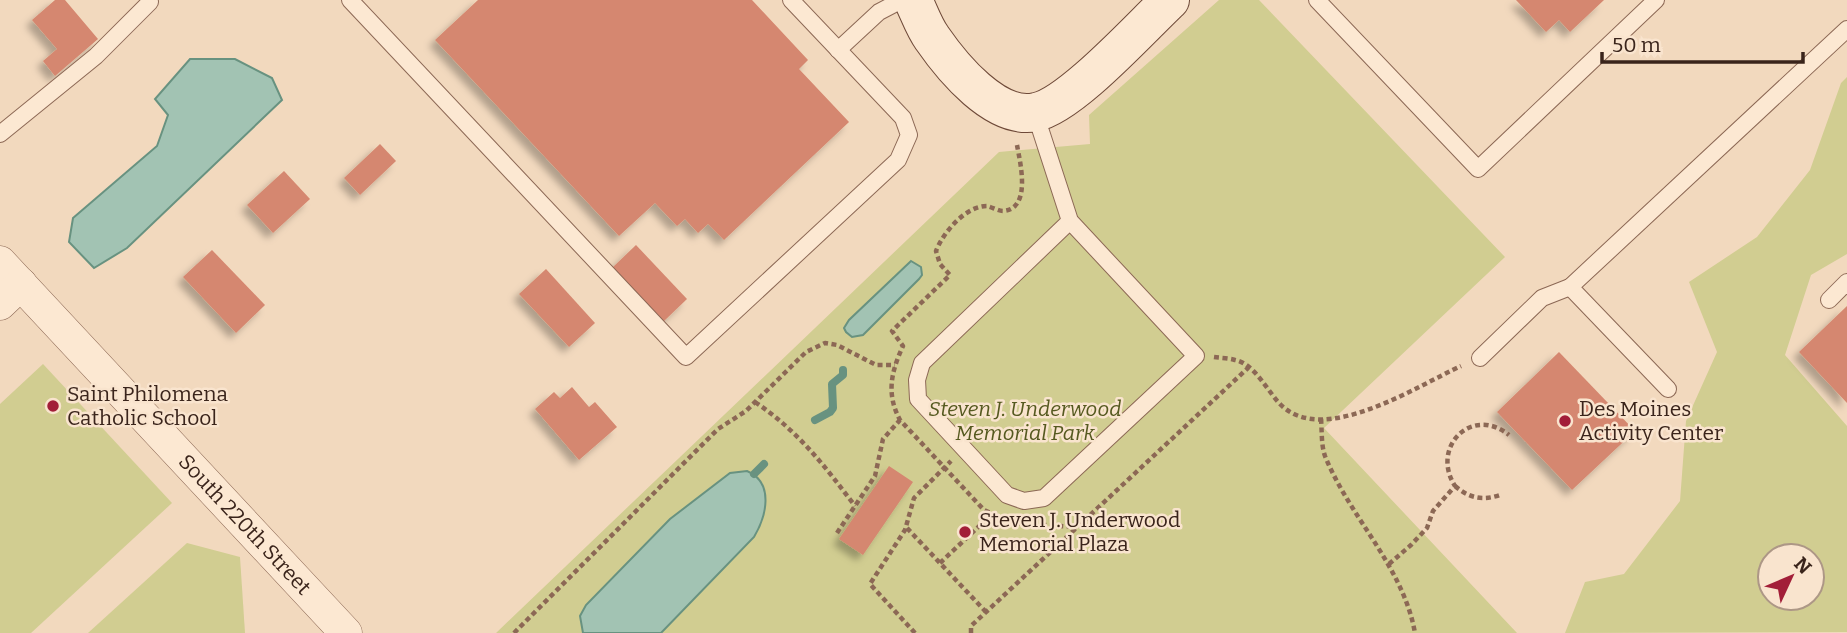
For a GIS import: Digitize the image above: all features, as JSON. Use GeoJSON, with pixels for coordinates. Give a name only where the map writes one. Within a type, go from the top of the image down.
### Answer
{"type":"FeatureCollection","features":[{"type":"Feature","properties":{"kind":"street"},"geometry":{"type":"LineString","coordinates":[[913,0],[931,37],[965,79],[990,100],[1011,111],[1026,126],[1066,98],[1170,0]]}},
{"type":"Feature","properties":{"kind":"street","name":"South 220th Street"},"geometry":{"type":"LineString","coordinates":[[7,283],[346,633]]}},
{"type":"Feature","properties":{"kind":"lane"},"geometry":{"type":"LineString","coordinates":[[350,0],[686,357],[898,160],[905,149],[909,135],[903,118],[791,0]]}},
{"type":"Feature","properties":{"kind":"lane"},"geometry":{"type":"LineString","coordinates":[[838,50],[879,12],[902,0]]}},
{"type":"Feature","properties":{"kind":"lane"},"geometry":{"type":"LineString","coordinates":[[1317,0],[1478,169],[1656,0]]}},
{"type":"Feature","properties":{"kind":"lane"},"geometry":{"type":"LineString","coordinates":[[0,134],[96,56],[150,2]]}},
{"type":"Feature","properties":{"kind":"lane"},"geometry":{"type":"LineString","coordinates":[[1480,358],[1542,298],[1570,287],[1847,29]]}},
{"type":"Feature","properties":{"kind":"lane"},"geometry":{"type":"LineString","coordinates":[[1026,126],[1070,221],[1196,356],[1044,498],[1024,501],[1007,495],[918,399],[916,380],[922,363],[1070,221]]}},
{"type":"Feature","properties":{"kind":"lane"},"geometry":{"type":"LineString","coordinates":[[1829,300],[1847,282]]}},
{"type":"Feature","properties":{"kind":"lane"},"geometry":{"type":"LineString","coordinates":[[1570,287],[1668,389]]}},
{"type":"Feature","properties":{"kind":"path"},"geometry":{"type":"LineString","coordinates":[[943,467],[900,420],[893,408],[890,387],[903,346],[892,331],[950,275],[940,264],[936,251],[940,240],[962,217],[987,206],[1002,211],[1015,205],[1021,196],[1020,164],[1026,126]]}},
{"type":"Feature","properties":{"kind":"path"},"geometry":{"type":"LineString","coordinates":[[514,633],[719,429],[755,402],[806,352],[825,343],[837,345],[876,365],[895,365]]}},
{"type":"Feature","properties":{"kind":"path"},"geometry":{"type":"LineString","coordinates":[[1196,356],[1238,360],[1282,407],[1302,418],[1321,419],[1365,412],[1480,358]]}},
{"type":"Feature","properties":{"kind":"path"},"geometry":{"type":"LineString","coordinates":[[971,633],[971,626],[1248,368]]}},
{"type":"Feature","properties":{"kind":"path"},"geometry":{"type":"LineString","coordinates":[[755,402],[789,428],[818,457],[855,506]]}},
{"type":"Feature","properties":{"kind":"path"},"geometry":{"type":"LineString","coordinates":[[1321,419],[1325,454],[1389,565],[1415,633]]}},
{"type":"Feature","properties":{"kind":"path"},"geometry":{"type":"LineString","coordinates":[[837,533],[875,476],[883,439],[900,420]]}},
{"type":"Feature","properties":{"kind":"path"},"geometry":{"type":"LineString","coordinates":[[1500,495],[1478,498],[1463,492],[1455,486],[1446,467],[1447,456],[1455,438],[1463,430],[1485,425],[1496,427],[1508,435]]}},
{"type":"Feature","properties":{"kind":"path"},"geometry":{"type":"LineString","coordinates":[[915,633],[870,584],[906,527],[914,498],[943,467],[966,450]]}},
{"type":"Feature","properties":{"kind":"path"},"geometry":{"type":"LineString","coordinates":[[1389,565],[1427,528],[1433,512],[1455,486]]}},
{"type":"Feature","properties":{"kind":"path"},"geometry":{"type":"LineString","coordinates":[[940,563],[992,514]]}},
{"type":"Feature","properties":{"kind":"path"},"geometry":{"type":"LineString","coordinates":[[906,527],[986,612]]}},
{"type":"Feature","properties":{"kind":"green space","name":"Steven J. Underwood Memorial Park"},"geometry":{"type":"Polygon","coordinates":[[[1219,0],[1259,0],[1505,257],[1324,428],[1517,633],[496,633],[999,152],[1090,144],[1089,115],[1219,0]]]}},
{"type":"Feature","properties":{"kind":"green space"},"geometry":{"type":"Polygon","coordinates":[[[1847,77],[1847,254],[1811,275],[1785,355],[1847,426],[1847,632],[1565,633],[1585,582],[1624,574],[1680,501],[1686,421],[1717,352],[1689,282],[1757,237],[1810,170],[1841,83],[1847,77]]]}},
{"type":"Feature","properties":{"kind":"green space","name":"Saint Philomena Catholic School"},"geometry":{"type":"Polygon","coordinates":[[[43,364],[172,503],[31,633],[0,633],[0,404],[43,364]]]}},
{"type":"Feature","properties":{"kind":"green space"},"geometry":{"type":"Polygon","coordinates":[[[187,543],[240,557],[245,633],[88,633],[187,543]]]}},
{"type":"Feature","properties":{"kind":"shaded area"},"geometry":{"type":"Polygon","coordinates":[[[190,59],[235,59],[272,78],[282,100],[127,248],[94,268],[69,242],[73,218],[157,146],[168,115],[155,99],[190,59]]]}},
{"type":"Feature","properties":{"kind":"shaded area"},"geometry":{"type":"Polygon","coordinates":[[[911,261],[921,267],[922,275],[919,279],[863,335],[852,337],[846,332],[844,328],[849,320],[911,261]]]}},
{"type":"Feature","properties":{"kind":"shaded area"},"geometry":{"type":"Polygon","coordinates":[[[747,471],[756,476],[765,492],[762,520],[754,537],[661,633],[583,633],[580,616],[586,605],[670,519],[730,473],[747,471]]]}},
{"type":"Feature","properties":{"kind":"building"},"geometry":{"type":"Polygon","coordinates":[[[55,0],[65,0],[98,39],[55,76],[43,61],[57,49],[32,20],[55,0]]]}},
{"type":"Feature","properties":{"kind":"building"},"geometry":{"type":"Polygon","coordinates":[[[478,0],[752,0],[808,60],[799,69],[849,122],[724,240],[708,224],[698,233],[685,219],[677,226],[655,203],[619,236],[435,40],[478,0]]]}},
{"type":"Feature","properties":{"kind":"building"},"geometry":{"type":"Polygon","coordinates":[[[1516,0],[1604,0],[1570,32],[1559,20],[1546,32],[1516,0]]]}},
{"type":"Feature","properties":{"kind":"building"},"geometry":{"type":"Polygon","coordinates":[[[380,144],[396,161],[360,195],[344,178],[380,144]]]}},
{"type":"Feature","properties":{"kind":"building"},"geometry":{"type":"Polygon","coordinates":[[[284,171],[310,199],[273,233],[247,205],[284,171]]]}},
{"type":"Feature","properties":{"kind":"building"},"geometry":{"type":"Polygon","coordinates":[[[636,245],[687,299],[663,322],[612,268],[636,245]]]}},
{"type":"Feature","properties":{"kind":"building"},"geometry":{"type":"Polygon","coordinates":[[[212,250],[265,305],[236,333],[183,277],[212,250]]]}},
{"type":"Feature","properties":{"kind":"building"},"geometry":{"type":"Polygon","coordinates":[[[546,269],[595,323],[569,347],[519,294],[546,269]]]}},
{"type":"Feature","properties":{"kind":"building"},"geometry":{"type":"Polygon","coordinates":[[[1847,306],[1847,403],[1799,352],[1847,306]]]}},
{"type":"Feature","properties":{"kind":"building","name":"Des Moines Activity Center"},"geometry":{"type":"Polygon","coordinates":[[[1559,352],[1635,431],[1572,490],[1497,412],[1559,352]]]}},
{"type":"Feature","properties":{"kind":"building"},"geometry":{"type":"Polygon","coordinates":[[[572,387],[589,407],[595,402],[617,427],[579,460],[535,409],[554,392],[560,398],[572,387]]]}},
{"type":"Feature","properties":{"kind":"building"},"geometry":{"type":"Polygon","coordinates":[[[889,466],[913,482],[863,555],[839,539],[889,466]]]}},
{"type":"Feature","properties":{"kind":"waterway"},"geometry":{"type":"LineString","coordinates":[[815,420],[833,408],[832,384],[843,375],[843,370]]}},
{"type":"Feature","properties":{"kind":"waterway"},"geometry":{"type":"LineString","coordinates":[[754,474],[764,464]]}},
{"type":"Feature","properties":{"kind":"place","name":"Saint Philomena Catholic School"},"geometry":{"type":"Point","coordinates":[53,406]}},
{"type":"Feature","properties":{"kind":"place","name":"Des Moines Activity Center"},"geometry":{"type":"Point","coordinates":[1565,421]}},
{"type":"Feature","properties":{"kind":"place","name":"Steven J. Underwood Memorial Plaza"},"geometry":{"type":"Point","coordinates":[965,532]}}]}
